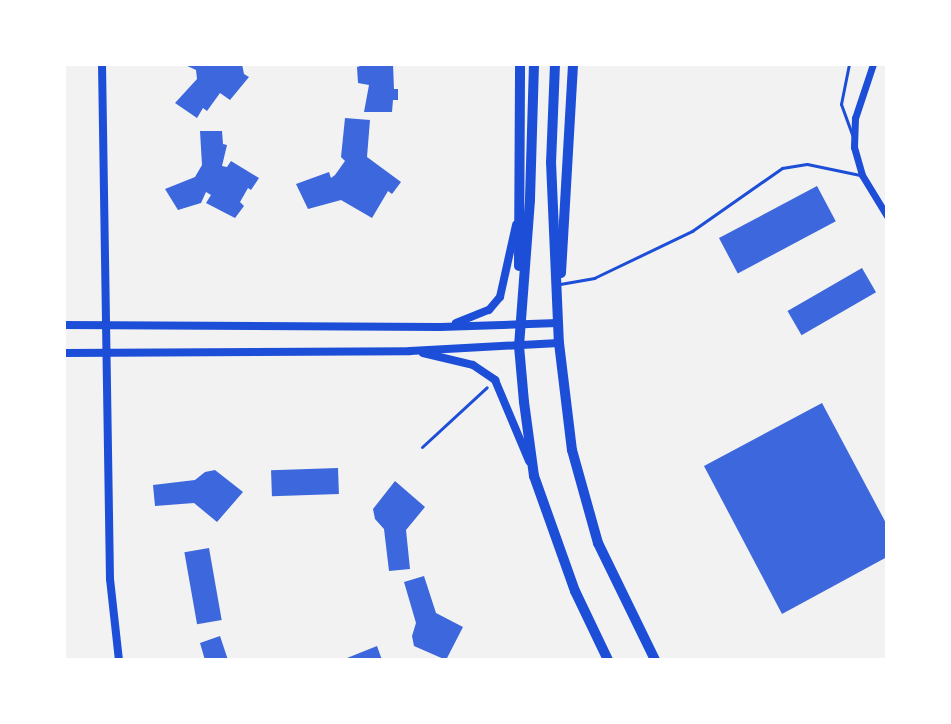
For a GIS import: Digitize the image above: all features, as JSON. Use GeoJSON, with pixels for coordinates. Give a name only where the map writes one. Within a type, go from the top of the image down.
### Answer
{"type":"FeatureCollection","features":[{"type":"Feature","properties":{"kind":"main road"},"geometry":{"type":"LineString","coordinates":[[520,64],[517,217],[519,346],[534,476],[575,591],[608,660]]}},
{"type":"Feature","properties":{"kind":"main road"},"geometry":{"type":"LineString","coordinates":[[520,312],[530,200],[534,64]]}},
{"type":"Feature","properties":{"kind":"main road"},"geometry":{"type":"LineString","coordinates":[[555,64],[551,162],[558,323],[572,450],[598,543],[655,660]]}},
{"type":"Feature","properties":{"kind":"main road"},"geometry":{"type":"LineString","coordinates":[[558,323],[573,64]]}},
{"type":"Feature","properties":{"kind":"street"},"geometry":{"type":"LineString","coordinates":[[102,64],[109,352],[110,579],[119,660]]}},
{"type":"Feature","properties":{"kind":"street"},"geometry":{"type":"LineString","coordinates":[[873,64],[855,118],[854,140],[862,175],[887,216]]}},
{"type":"Feature","properties":{"kind":"street"},"geometry":{"type":"LineString","coordinates":[[440,327],[474,318],[489,310],[500,297],[517,217]]}},
{"type":"Feature","properties":{"kind":"street"},"geometry":{"type":"LineString","coordinates":[[64,325],[440,327],[558,323]]}},
{"type":"Feature","properties":{"kind":"street"},"geometry":{"type":"LineString","coordinates":[[64,353],[410,351],[559,343]]}},
{"type":"Feature","properties":{"kind":"street"},"geometry":{"type":"LineString","coordinates":[[410,351],[473,365],[495,380],[534,476]]}},
{"type":"Feature","properties":{"kind":"lane"},"geometry":{"type":"LineString","coordinates":[[849,64],[841,104],[854,140]]}},
{"type":"Feature","properties":{"kind":"lane"},"geometry":{"type":"LineString","coordinates":[[560,284],[594,278],[692,231],[782,168],[807,164],[862,175]]}},
{"type":"Feature","properties":{"kind":"path"},"geometry":{"type":"LineString","coordinates":[[422,447],[495,380]]}},
{"type":"Feature","properties":{"kind":"building"},"geometry":{"type":"Polygon","coordinates":[[[183,64],[242,64],[244,74],[249,77],[230,100],[220,93],[207,111],[203,108],[197,118],[175,103],[197,79],[196,70],[183,64]]]}},
{"type":"Feature","properties":{"kind":"building"},"geometry":{"type":"Polygon","coordinates":[[[393,64],[394,89],[398,89],[398,100],[393,100],[392,112],[364,112],[369,85],[358,83],[357,67],[393,64]]]}},
{"type":"Feature","properties":{"kind":"building"},"geometry":{"type":"Polygon","coordinates":[[[345,118],[370,120],[367,157],[401,182],[392,194],[388,191],[372,218],[341,200],[308,209],[296,184],[329,172],[331,178],[335,175],[345,161],[341,157],[345,118]]]}},
{"type":"Feature","properties":{"kind":"building"},"geometry":{"type":"Polygon","coordinates":[[[200,131],[222,131],[223,144],[227,145],[222,166],[227,167],[231,161],[259,178],[251,190],[248,188],[240,202],[244,206],[235,218],[206,203],[211,195],[206,192],[201,203],[178,210],[165,189],[195,177],[202,165],[200,131]]]}},
{"type":"Feature","properties":{"kind":"building"},"geometry":{"type":"Polygon","coordinates":[[[817,186],[836,221],[738,273],[719,238],[817,186]]]}},
{"type":"Feature","properties":{"kind":"building"},"geometry":{"type":"Polygon","coordinates":[[[862,268],[876,292],[802,335],[788,311],[862,268]]]}},
{"type":"Feature","properties":{"kind":"building"},"geometry":{"type":"Polygon","coordinates":[[[822,403],[887,525],[887,557],[782,614],[704,466],[822,403]]]}},
{"type":"Feature","properties":{"kind":"building"},"geometry":{"type":"Polygon","coordinates":[[[338,468],[339,494],[272,496],[271,470],[338,468]]]}},
{"type":"Feature","properties":{"kind":"building"},"geometry":{"type":"Polygon","coordinates":[[[215,470],[243,492],[217,522],[194,503],[155,506],[153,485],[195,480],[205,472],[215,470]]]}},
{"type":"Feature","properties":{"kind":"building"},"geometry":{"type":"Polygon","coordinates":[[[395,481],[425,507],[406,530],[410,569],[389,571],[384,529],[375,519],[373,509],[395,481]]]}},
{"type":"Feature","properties":{"kind":"building"},"geometry":{"type":"Polygon","coordinates":[[[209,548],[222,620],[197,624],[184,552],[209,548]]]}},
{"type":"Feature","properties":{"kind":"building"},"geometry":{"type":"Polygon","coordinates":[[[424,576],[436,613],[463,627],[446,660],[414,646],[412,636],[416,623],[404,582],[424,576]]]}},
{"type":"Feature","properties":{"kind":"building"},"geometry":{"type":"Polygon","coordinates":[[[220,636],[228,660],[205,660],[200,643],[220,636]]]}},
{"type":"Feature","properties":{"kind":"building"},"geometry":{"type":"Polygon","coordinates":[[[377,646],[382,660],[342,660],[377,646]]]}}]}
